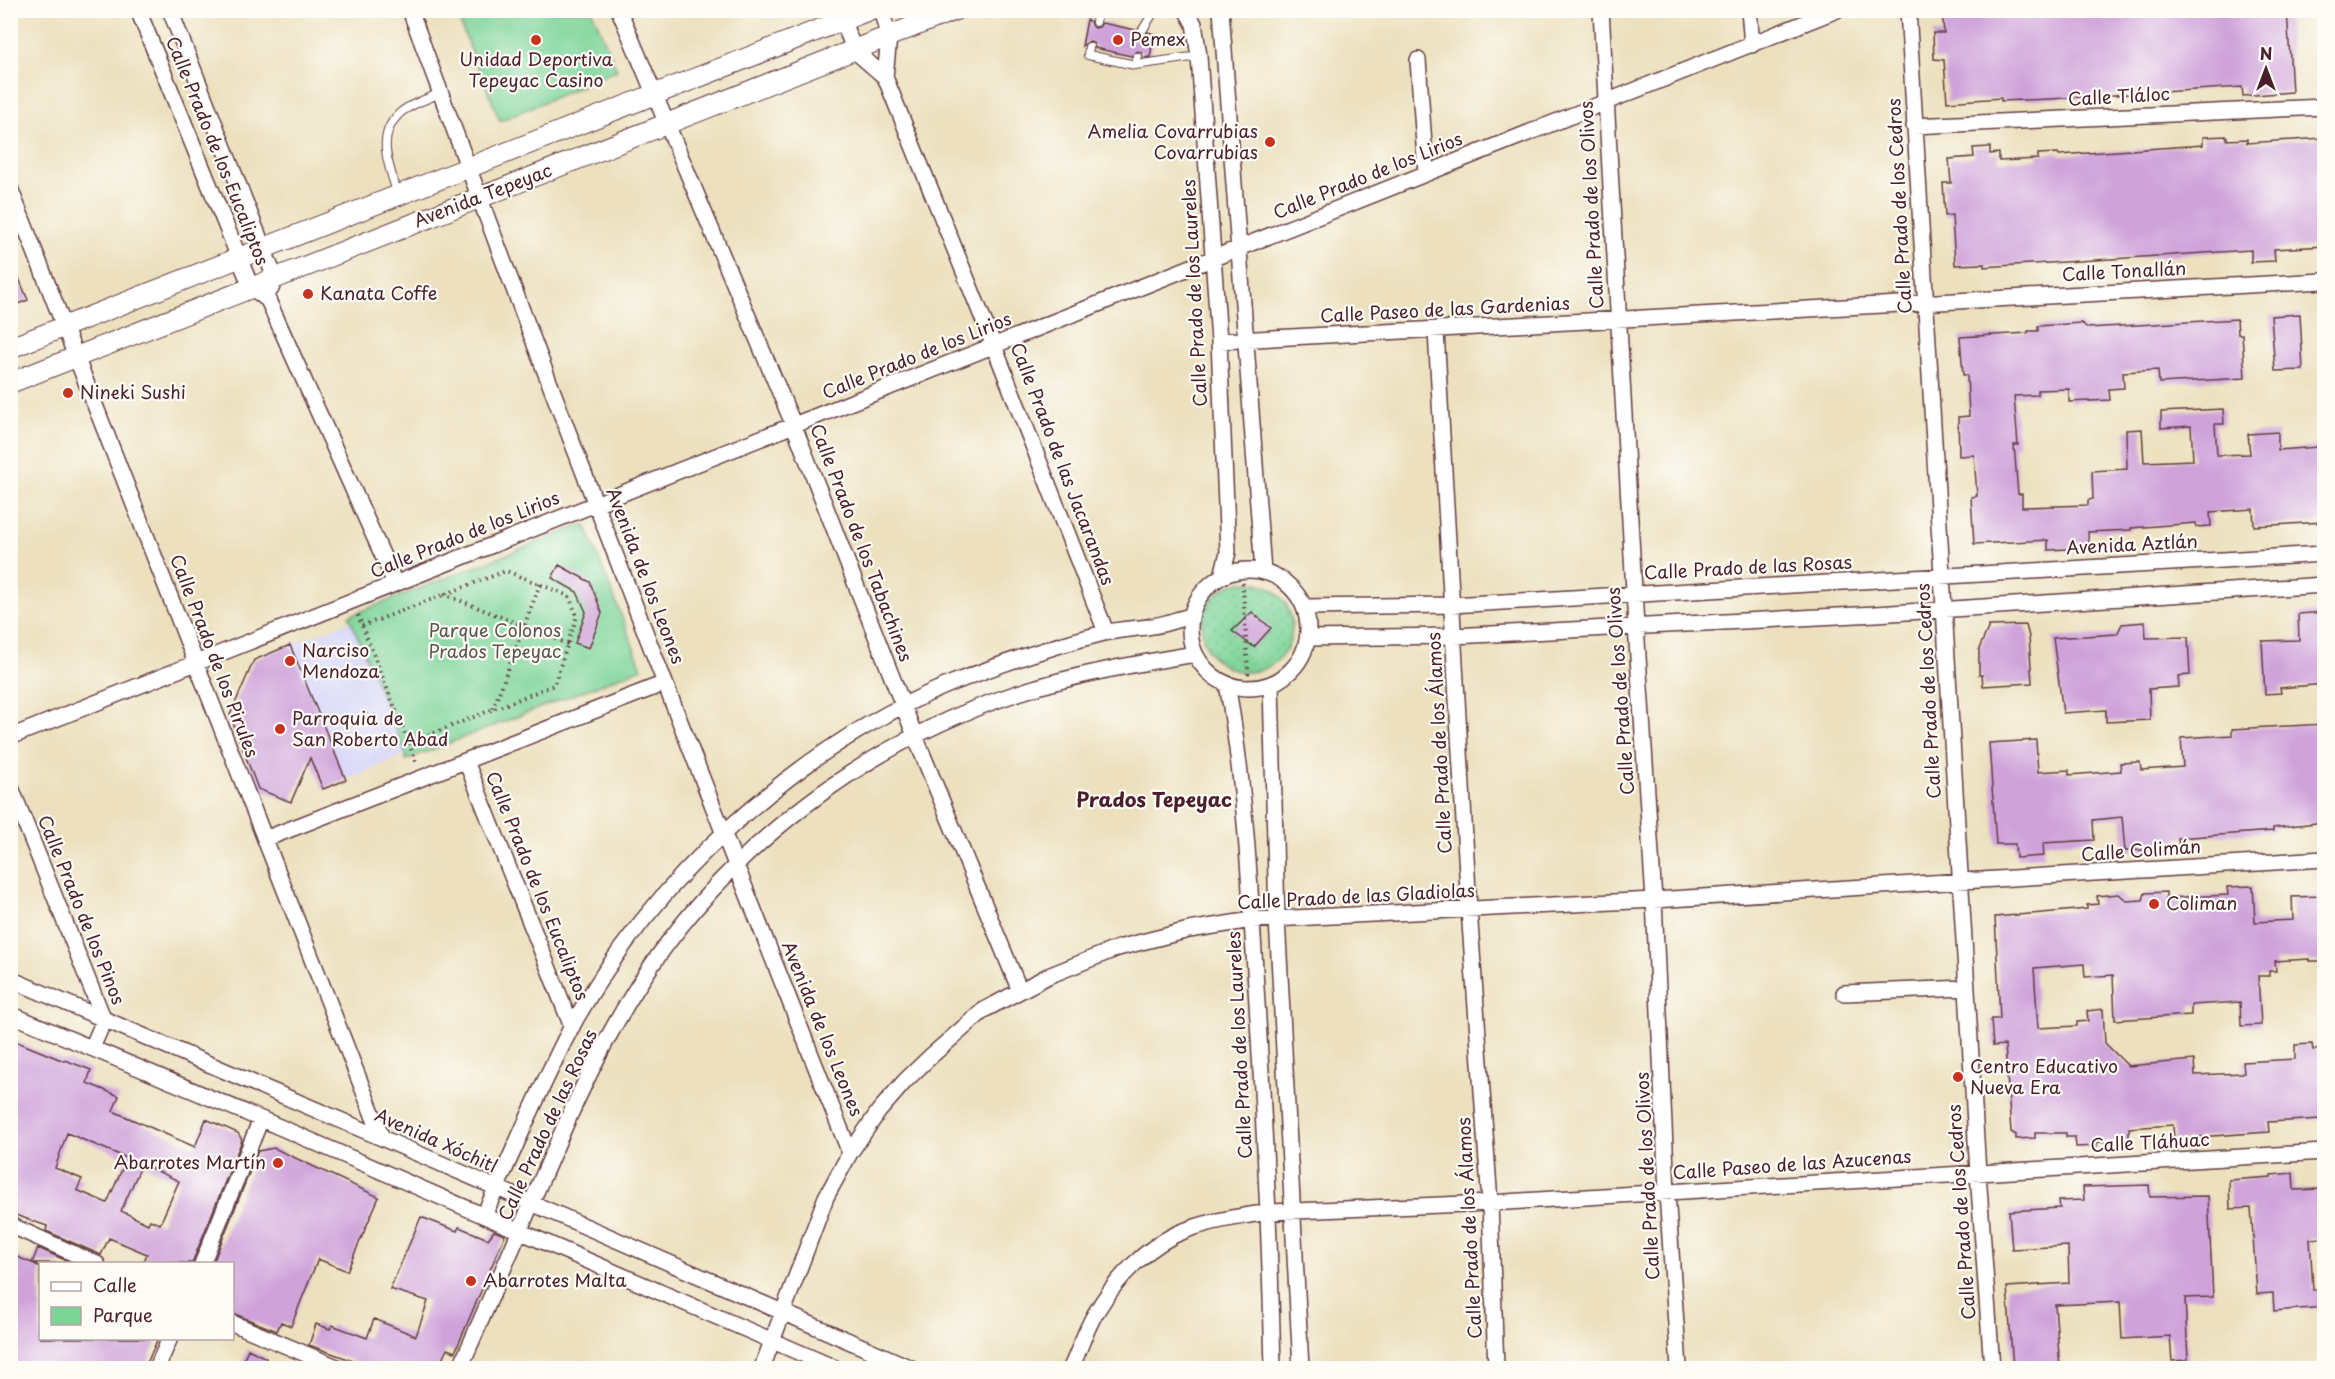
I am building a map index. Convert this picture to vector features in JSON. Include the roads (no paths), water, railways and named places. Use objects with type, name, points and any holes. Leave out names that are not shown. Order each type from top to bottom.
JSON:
[{"type":"street","name":"Calle Prado de los Eucaliptos","points":[[138,10],[251,287],[268,300],[395,583]]},
{"type":"street","name":"Calle Prado de los Eucaliptos","points":[[170,10],[274,278],[268,300]]},
{"type":"street","name":"Avenida de los Leones","points":[[410,10],[478,197],[596,504],[735,865],[850,1154]]},
{"type":"street","name":"Calle Prado de los Tabachines","points":[[619,10],[794,426],[903,706],[1020,991]]},
{"type":"street","name":"Avenida Tepeyac","points":[[10,348],[656,95],[839,16],[868,10]]},
{"type":"street","name":"Calle Prado de las Jacarandas","points":[[880,10],[890,38],[885,77]]},
{"type":"street","name":"Avenida Tepeyac","points":[[10,383],[478,197],[890,38],[955,10]]},
{"type":"street","name":"Calle Prado de los Laureles","points":[[1186,10],[1194,24],[1199,56],[1214,258],[1228,552],[1222,576]]},
{"type":"street","points":[[1221,10],[1263,571]]},
{"type":"street","name":"Calle Prado de los Olivos","points":[[1601,10],[1654,900],[1667,1193],[1679,1368]]},
{"type":"street","points":[[1749,10],[1752,45]]},
{"type":"street","name":"Calle Prado de los Cedros","points":[[1908,10],[1966,987],[1992,1368]]},
{"type":"street","name":"Calle Prado de los Lirios","points":[[10,737],[1831,12]]},
{"type":"street","name":"Calle Prado de las Jacarandas","points":[[839,16],[855,51],[885,77],[1106,632]]},
{"type":"street","points":[[1418,60],[1426,173]]},
{"type":"street","name":"Calle Tláloc","points":[[1914,126],[2325,107]]},
{"type":"street","name":"Calle Prado de los Pirules","points":[[10,188],[382,1138]]},
{"type":"street","name":"Calle Tonallán","points":[[1925,302],[2325,281]]},
{"type":"street","name":"Calle Paseo de las Gardenias","points":[[1219,341],[1618,321],[1925,302]]},
{"type":"street","name":"Calle Prado de los Álamos","points":[[1436,331],[1469,909],[1490,1203],[1496,1368]]},
{"type":"street","name":"Avenida Aztlán","points":[[1942,576],[2325,554]]},
{"type":"street","points":[[1242,570],[1263,571],[1274,575],[1293,588],[1305,608],[1308,623],[1306,648],[1296,666],[1271,684],[1249,688],[1227,684],[1208,672],[1195,654],[1189,629],[1191,616],[1202,592],[1222,576],[1242,570]]},
{"type":"street","name":"Calle Prado de las Rosas","points":[[1305,608],[1451,605],[1942,576]]},
{"type":"street","points":[[1308,638],[1454,636],[1944,610],[2325,585]]},
{"type":"street","name":"Calle Prado de las Rosas","points":[[484,1215],[572,1027],[603,977],[650,911],[723,834],[794,774],[853,734],[903,706],[951,684],[1019,659],[1106,632],[1155,626],[1191,616]]},
{"type":"street","name":"Calle Prado de las Rosas","points":[[460,1368],[591,1070],[638,986],[678,930],[735,865],[811,802],[862,767],[915,736],[965,713],[1068,678],[1111,668],[1195,654]]},
{"type":"street","points":[[265,839],[665,683]]},
{"type":"street","name":"Calle Prado de los Laureles","points":[[1227,684],[1237,737],[1252,920],[1269,1212],[1273,1368]]},
{"type":"street","points":[[1271,684],[1277,919],[1301,1368]]},
{"type":"street","name":"Calle Prado de los Eucaliptos","points":[[466,760],[572,1027]]},
{"type":"street","name":"Calle Prado de los Pinos","points":[[10,785],[104,1020],[92,1048]]},
{"type":"street","name":"Calle Colimán","points":[[1960,882],[2325,859]]},
{"type":"street","name":"Calle Prado de las Gladiolas","points":[[762,1368],[826,1197],[850,1154],[879,1111],[905,1081],[984,1010],[1048,976],[1118,948],[1189,930],[1252,920],[1960,882]]},
{"type":"street","name":"Avenida Xóchitl","points":[[10,979],[911,1368]]},
{"type":"street","points":[[1844,993],[1966,987]]},
{"type":"street","points":[[10,1014],[261,1119],[835,1368]]},
{"type":"street","points":[[202,1262],[261,1119]]},
{"type":"street","name":"Calle Tláhuac","points":[[1978,1173],[2325,1152]]},
{"type":"street","name":"Calle Paseo de las Azucenas","points":[[1071,1368],[1095,1314],[1120,1278],[1151,1248],[1188,1229],[1234,1218],[1269,1212],[1490,1203],[1978,1173]]},
{"type":"street","points":[[10,1225],[95,1262]]},
{"type":"street","points":[[234,1324],[339,1368]]},
{"type":"street","points":[[157,1368],[169,1340]]},
{"type":"lane","points":[[1095,10],[1096,22]]},
{"type":"lane","points":[[1142,31],[1155,10]]},
{"type":"lane","points":[[1089,47],[1088,55],[1136,61],[1199,56]]},
{"type":"lane","points":[[399,197],[386,158],[385,133],[399,113],[440,93]]},
{"type":"place","name":"Unidad Deportiva Tepeyac Casino","points":[[536,40]]},
{"type":"place","name":"Pemex","points":[[1118,40]]},
{"type":"place","name":"Amelia Covarrubias Covarrubias","points":[[1270,142]]},
{"type":"place","name":"Kanata Coffe","points":[[308,294]]},
{"type":"place","name":"Nineki Sushi","points":[[68,393]]},
{"type":"place","name":"Narciso Mendoza","points":[[290,661]]},
{"type":"place","name":"Parroquia de San Roberto Abad","points":[[280,729]]},
{"type":"place","name":"Coliman","points":[[2154,904]]},
{"type":"place","name":"Centro Educativo Nueva Era","points":[[1958,1077]]},
{"type":"place","name":"Abarrotes Martín","points":[[278,1163]]},
{"type":"place","name":"Abarrotes Malta","points":[[471,1281]]},
{"type":"district","name":"Prados Tepeyac","points":[[1154,800]]},
{"type":"park label","name":"Parque Colonos Prados Tepeyac","points":[[495,641]]}]
